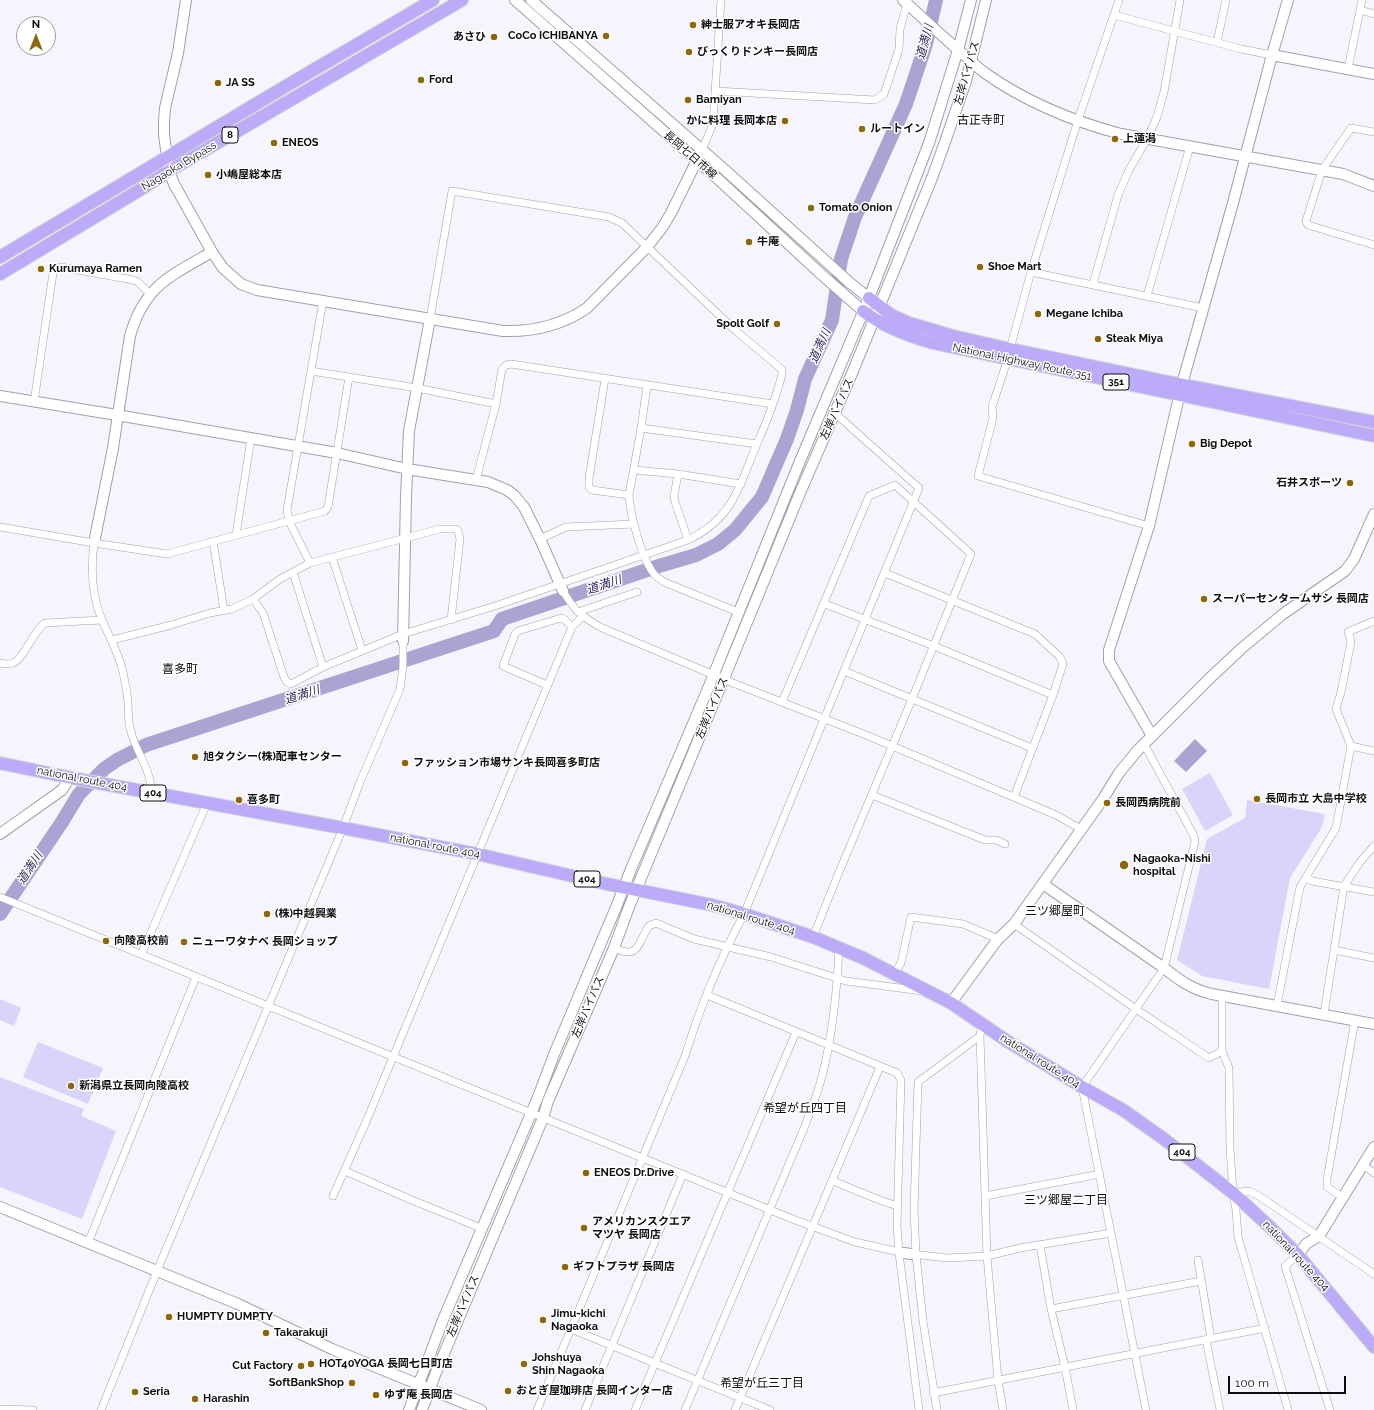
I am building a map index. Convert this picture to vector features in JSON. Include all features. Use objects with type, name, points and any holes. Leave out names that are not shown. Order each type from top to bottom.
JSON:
[{"type":"highway","name":"Nagaoka Bypass","points":[[0,257],[433,0]]},
{"type":"highway","name":"Nagaoka Bypass","points":[[0,274],[169,171],[462,0]]},
{"type":"highway","name":"National Highway Route 351","points":[[869,298],[891,315],[908,323],[1009,354]]},
{"type":"highway","name":"National Highway Route 351","points":[[863,311],[874,319],[918,339],[1009,354],[1180,390],[1374,436]]},
{"type":"highway","name":"National Highway Route 351","points":[[1180,390],[1374,422]]},
{"type":"highway","name":"national route 404","points":[[0,763],[72,778],[477,854],[637,890],[712,905],[813,937],[863,958],[951,1003],[981,1030],[1124,1110],[1164,1139],[1233,1193],[1298,1255],[1374,1347]]},
{"type":"street","points":[[186,0],[178,53],[165,108],[164,121],[167,158],[169,171],[174,184],[212,252],[223,268],[241,284],[257,290],[503,331],[517,332],[533,330],[555,324],[587,308],[647,247],[671,213],[713,124],[721,0]]},
{"type":"street","name":"長岡七日市線","points":[[515,0],[719,180],[863,311]]},
{"type":"street","name":"長岡七日市線","points":[[531,0],[702,150],[850,284],[869,298]]},
{"type":"street","name":"左岸バイパス","points":[[409,1410],[443,1320],[481,1228],[531,1112],[869,298],[929,143],[958,50],[971,0]]},
{"type":"street","name":"左岸バイパス","points":[[422,1410],[438,1367],[543,1118],[548,1101],[614,948],[800,493],[918,214],[940,157],[971,61],[986,0]]},
{"type":"street","points":[[1119,0],[1078,120],[1031,272],[1014,330],[1009,354],[992,408],[993,418],[978,476],[1149,526]]},
{"type":"street","points":[[1093,284],[1118,195],[1129,170],[1157,118],[1164,92],[1173,32],[1180,0]]},
{"type":"street","points":[[1217,42],[1226,0]]},
{"type":"street","points":[[1152,736],[1109,661],[1109,650],[1149,526],[1180,390],[1288,0]]},
{"type":"street","points":[[1348,69],[1362,0]]},
{"type":"street","points":[[716,91],[875,100],[884,94],[897,56],[901,39],[900,29],[906,1]]},
{"type":"street","points":[[906,1],[919,15],[984,73],[1017,94],[1037,104],[1104,129],[1147,139],[1343,174],[1374,186]]},
{"type":"street","points":[[1360,10],[1374,14]]},
{"type":"street","points":[[1114,15],[1173,32],[1272,55],[1374,74]]},
{"type":"street","points":[[1374,132],[1351,128],[1322,170],[1306,221],[1308,225],[1374,245]]},
{"type":"street","points":[[1147,296],[1190,146]]},
{"type":"street","points":[[101,1410],[157,1271],[400,689],[403,666],[403,637],[405,538],[409,431],[452,191],[610,217],[622,223],[736,331],[782,370],[774,404],[732,502],[716,521],[698,535],[688,540],[645,556],[606,568],[561,587],[451,620],[403,637],[362,650],[323,667],[291,684],[287,682],[284,677],[263,613],[253,599]]},
{"type":"street","points":[[151,792],[151,782],[137,749],[129,724],[123,671],[112,640],[102,620],[96,601],[91,575],[94,543],[113,448],[130,336],[134,321],[150,294],[160,284],[172,275],[212,252]]},
{"type":"street","points":[[34,402],[53,273],[55,268],[61,267],[133,280],[138,282],[150,294]]},
{"type":"street","points":[[1031,272],[1203,308]]},
{"type":"street","points":[[310,563],[289,521],[287,510],[323,301]]},
{"type":"street","points":[[476,480],[496,404],[502,369],[506,364],[774,404]]},
{"type":"street","points":[[311,371],[417,388],[496,404]]},
{"type":"street","points":[[0,527],[167,554],[325,511],[328,507],[349,377]]},
{"type":"street","points":[[605,379],[588,484],[592,490],[629,495]]},
{"type":"street","points":[[647,386],[629,495],[629,507],[645,556],[655,576],[664,582],[738,612]]},
{"type":"street","points":[[0,396],[337,453],[407,469],[488,482],[499,486],[514,495],[524,507],[561,587],[579,613],[600,627],[1056,814],[1081,829]]},
{"type":"street","points":[[537,1410],[685,1056],[707,995],[727,947],[744,914],[885,573],[918,488],[838,416]]},
{"type":"street","points":[[641,428],[757,444]]},
{"type":"street","points":[[236,535],[251,438]]},
{"type":"street","points":[[634,470],[678,474],[741,484]]},
{"type":"street","points":[[678,474],[674,496],[688,540]]},
{"type":"street","points":[[782,702],[825,604],[869,496],[895,485],[913,503],[971,554],[813,937]]},
{"type":"street","points":[[951,1003],[998,939],[1014,924],[1119,773],[1144,744],[1242,648],[1284,614],[1345,571],[1354,559],[1374,514]]},
{"type":"street","points":[[540,539],[566,527],[634,524]]},
{"type":"street","points":[[112,640],[232,609],[253,599],[280,579],[310,563],[440,529],[452,528],[456,529],[460,539],[451,620]]},
{"type":"street","points":[[213,541],[224,610]]},
{"type":"street","points":[[332,557],[362,650]]},
{"type":"street","points":[[293,572],[323,667]]},
{"type":"street","points":[[885,573],[1035,634],[1060,657],[1063,664],[1014,797]]},
{"type":"street","points":[[333,1196],[393,1057],[547,685],[579,613],[637,592]]},
{"type":"street","points":[[825,604],[934,646],[1052,695]]},
{"type":"street","points":[[547,685],[503,666],[515,634],[518,631],[561,618],[566,620],[572,627]]},
{"type":"street","points":[[0,663],[14,663],[19,659],[40,627],[46,623],[102,620]]},
{"type":"street","points":[[1277,1005],[1300,887],[1336,828],[1351,746],[1336,709],[1351,642],[1348,632],[1374,621]]},
{"type":"street","points":[[844,672],[1032,748]]},
{"type":"street","points":[[1144,744],[1194,836],[1195,842],[1164,968],[1082,1087],[1146,1410]]},
{"type":"street","points":[[1351,746],[1374,751]]},
{"type":"street","points":[[0,834],[62,790],[72,778]]},
{"type":"street","points":[[872,795],[985,840],[996,840],[1006,844]]},
{"type":"street","points":[[142,953],[207,803]]},
{"type":"street","points":[[1324,1014],[1344,886],[1360,862],[1374,846]]},
{"type":"street","points":[[1306,877],[1312,881],[1374,892]]},
{"type":"street","points":[[1043,884],[1179,980],[1203,992],[1374,1024]]},
{"type":"street","points":[[0,897],[142,953],[196,977],[269,1005],[543,1118],[855,1242],[907,1254],[947,1258],[987,1256],[1111,1232]]},
{"type":"street","points":[[894,974],[901,963],[911,917],[962,924],[998,939]]},
{"type":"street","points":[[614,948],[626,953],[632,952],[638,947],[649,926],[656,923],[694,939],[771,956],[838,979],[864,984],[928,992]]},
{"type":"street","points":[[1014,924],[1209,1058],[1222,1051]]},
{"type":"street","points":[[685,1410],[770,1209],[822,1078],[829,1045],[838,979],[839,948]]},
{"type":"street","points":[[1334,950],[1374,958]]},
{"type":"street","points":[[88,1243],[196,977]]},
{"type":"street","points":[[707,995],[897,1073],[901,1080],[897,1226],[907,1254],[937,1410]]},
{"type":"street","points":[[1222,995],[1222,1051],[1228,1068],[1230,1148],[1238,1237],[1288,1410]]},
{"type":"street","points":[[1344,1198],[1327,1187],[1327,1179],[1355,1020]]},
{"type":"street","points":[[981,1030],[987,1256],[998,1380],[1004,1410]]},
{"type":"street","points":[[919,1410],[907,1254],[914,1210],[918,1082],[981,1030]]},
{"type":"street","points":[[635,1410],[796,1032]]},
{"type":"street","points":[[736,1410],[880,1067]]},
{"type":"street","points":[[1330,1410],[1285,1266],[1298,1255],[1306,1244],[1319,1236],[1344,1198],[1374,1147]]},
{"type":"street","points":[[1363,1165],[1374,1173]]},
{"type":"street","points":[[345,1171],[414,1202],[481,1228]]},
{"type":"street","points":[[586,1410],[683,1174]]},
{"type":"street","points":[[985,1196],[1100,1174]]},
{"type":"street","points":[[833,1181],[897,1206]]},
{"type":"street","points":[[1233,1193],[1249,1191],[1259,1196],[1374,1274]]},
{"type":"street","points":[[0,1207],[238,1304],[332,1349],[481,1410]]},
{"type":"street","points":[[1040,1245],[1051,1309],[1065,1367],[1073,1410]]},
{"type":"street","points":[[1198,1260],[1208,1339],[1220,1410]]},
{"type":"street","points":[[1051,1309],[1201,1281]]},
{"type":"street","points":[[933,1393],[1264,1328]]},
{"type":"street","points":[[571,1330],[770,1410]]},
{"type":"street","points":[[0,1409],[33,1410]]},
{"type":"shaded area","points":[[1195,739],[1207,751],[1186,772],[1174,761]]},
{"type":"shaded area","points":[[1210,773],[1233,815],[1205,831],[1182,789]]},
{"type":"shaded area","points":[[1247,800],[1325,814],[1322,827],[1290,878],[1269,989],[1202,976],[1177,960],[1207,839],[1245,818]]},
{"type":"shaded area","points":[[0,999],[21,1008],[14,1026],[0,1020]]},
{"type":"shaded area","points":[[38,1042],[103,1068],[88,1104],[23,1077]]},
{"type":"shaded area","points":[[0,1077],[84,1109],[81,1116],[116,1131],[82,1219],[0,1187]]},
{"type":"waterway","name":"道満川","points":[[0,914],[79,794],[104,769],[117,760],[146,745],[494,631],[502,619],[696,555],[718,544],[735,530],[762,497],[787,439],[797,410],[805,379],[832,320],[841,259],[855,217],[906,104],[926,44],[936,0]]},
{"type":"place","name":"紳士服アオキ長岡店","points":[[693,25]]},
{"type":"place","name":"CoCo ICHIBANYA","points":[[606,36]]},
{"type":"place","name":"あさひ","points":[[494,37]]},
{"type":"place","name":"びっくりドンキー長岡店","points":[[689,52]]},
{"type":"place","name":"Ford","points":[[421,80]]},
{"type":"place","name":"JA SS","points":[[218,83]]},
{"type":"place","name":"Bamiyan","points":[[688,100]]},
{"type":"place","name":"かに料理 長岡本店","points":[[785,121]]},
{"type":"place","name":"ルートイン","points":[[862,129]]},
{"type":"place","name":"上蓮潟","points":[[1115,139]]},
{"type":"place","name":"ENEOS","points":[[274,143]]},
{"type":"place","name":"小嶋屋総本店","points":[[208,175]]},
{"type":"place","name":"Tomato Onion","points":[[811,208]]},
{"type":"place","name":"牛庵","points":[[749,242]]},
{"type":"place","name":"Shoe Mart","points":[[980,267]]},
{"type":"place","name":"Kurumaya Ramen","points":[[41,269]]},
{"type":"place","name":"Megane Ichiba","points":[[1038,314]]},
{"type":"place","name":"Spolt Golf","points":[[777,324]]},
{"type":"place","name":"Steak Miya","points":[[1098,339]]},
{"type":"place","name":"Big Depot","points":[[1192,444]]},
{"type":"place","name":"石井スポーツ","points":[[1350,483]]},
{"type":"place","name":"スーパーセンタームサシ 長岡店","points":[[1204,599]]},
{"type":"place","name":"旭タクシー(株)配車センター","points":[[195,757]]},
{"type":"place","name":"ファッション市場サンキ長岡喜多町店","points":[[405,763]]},
{"type":"place","name":"長岡市立 大島中学校","points":[[1257,799]]},
{"type":"place","name":"喜多町","points":[[239,800]]},
{"type":"place","name":"長岡西病院前","points":[[1107,803]]},
{"type":"place","name":"Nagaoka-Nishi hospital","points":[[1124,865]]},
{"type":"place","name":"(株)中越興業","points":[[267,914]]},
{"type":"place","name":"向陵高校前","points":[[106,941]]},
{"type":"place","name":"ニューワタナベ 長岡ショップ","points":[[184,942]]},
{"type":"place","name":"新潟県立長岡向陵高校","points":[[71,1086]]},
{"type":"place","name":"ENEOS Dr.Drive","points":[[586,1173]]},
{"type":"place","name":"アメリカンスクエア マツヤ 長岡店","points":[[584,1228]]},
{"type":"place","name":"ギフトプラザ 長岡店","points":[[565,1267]]},
{"type":"place","name":"HUMPTY DUMPTY","points":[[169,1317]]},
{"type":"place","name":"Jimu-kichi Nagaoka","points":[[543,1320]]},
{"type":"place","name":"Takarakuji","points":[[266,1333]]},
{"type":"place","name":"HOT40YOGA 長岡七日町店","points":[[311,1364]]},
{"type":"place","name":"Johshuya Shin Nagaoka","points":[[524,1364]]},
{"type":"place","name":"Cut Factory","points":[[301,1366]]},
{"type":"place","name":"SoftBankShop","points":[[352,1383]]},
{"type":"place","name":"おとぎ屋珈琲店 長岡インター店","points":[[508,1391]]},
{"type":"place","name":"Seria","points":[[135,1392]]},
{"type":"place","name":"ゆず庵 長岡店","points":[[376,1395]]},
{"type":"place","name":"Harashin","points":[[195,1399]]},
{"type":"district","name":"古正寺町","points":[[981,120]]},
{"type":"district","name":"喜多町","points":[[180,669]]},
{"type":"district","name":"三ツ郷屋町","points":[[1055,911]]},
{"type":"district","name":"希望が丘四丁目","points":[[805,1108]]},
{"type":"district","name":"三ツ郷屋二丁目","points":[[1066,1200]]},
{"type":"district","name":"希望が丘三丁目","points":[[762,1383]]}]
